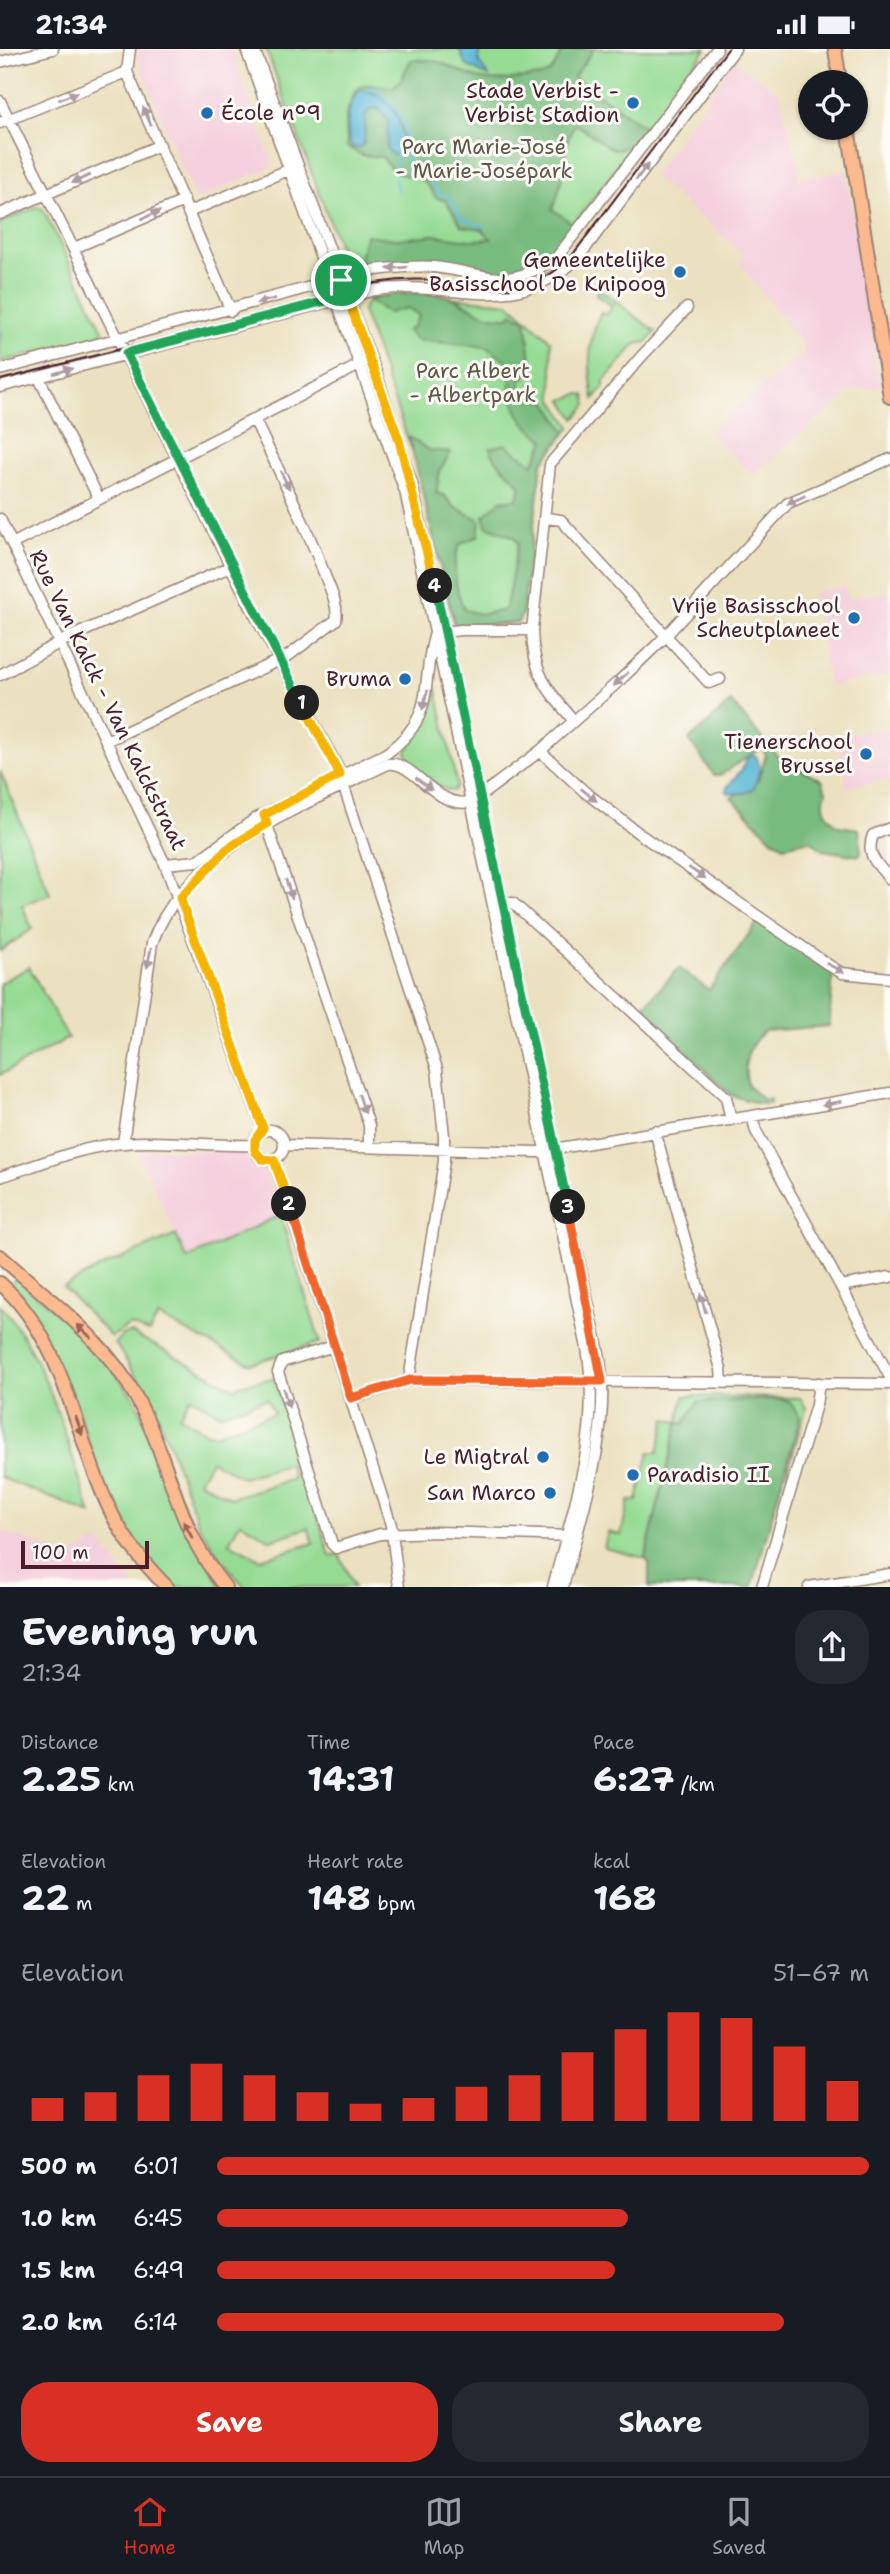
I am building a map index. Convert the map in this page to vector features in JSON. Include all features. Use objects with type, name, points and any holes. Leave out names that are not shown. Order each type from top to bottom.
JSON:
[{"type":"main road","points":[[835,49],[839,70]]},
{"type":"main road","points":[[850,140],[888,360],[890,397]]},
{"type":"main road","points":[[0,1256],[95,1341],[122,1374],[148,1420],[181,1518],[198,1549],[225,1587]]},
{"type":"main road","points":[[0,1283],[26,1310],[51,1349],[111,1511],[129,1543],[167,1587]]},
{"type":"street","points":[[0,62],[53,49]]},
{"type":"street","points":[[130,49],[127,72],[231,311]]},
{"type":"street","points":[[246,49],[294,167]]},
{"type":"street","points":[[254,49],[294,167],[402,451],[551,1150],[600,1358],[596,1453],[553,1587]]},
{"type":"street","points":[[0,370],[231,311],[374,270],[416,267],[506,279],[536,271],[557,257],[717,49]]},
{"type":"street","points":[[0,387],[342,297],[409,287],[500,295],[530,289],[551,279],[578,258],[735,49]]},
{"type":"street","points":[[5,121],[127,72]]},
{"type":"street","points":[[0,100],[5,121],[47,194],[178,459],[340,775],[437,1069],[444,1149],[410,1380]]},
{"type":"street","points":[[0,214],[160,145]]},
{"type":"street","points":[[189,212],[294,167]]},
{"type":"street","points":[[74,249],[184,201]]},
{"type":"street","points":[[574,721],[551,696],[540,677],[533,655],[532,630],[550,464],[556,453],[687,309]]},
{"type":"street","points":[[12,544],[366,361]]},
{"type":"street","points":[[39,377],[99,499]]},
{"type":"street","points":[[106,741],[280,660],[332,626],[337,613],[293,496],[254,419]]},
{"type":"street","points":[[399,744],[398,753],[402,765],[437,794],[462,804],[476,799],[540,751],[666,635],[788,503],[890,460]]},
{"type":"street","points":[[546,518],[561,520],[709,683],[720,679]]},
{"type":"street","name":"Rue Van Kalck - Van Kalckstraat","points":[[0,519],[180,898],[264,1131]]},
{"type":"street","points":[[0,675],[59,643],[232,566]]},
{"type":"street","points":[[440,633],[532,630]]},
{"type":"street","points":[[123,1143],[150,954],[159,925],[180,898],[227,849],[265,820],[340,775],[399,744],[422,711],[440,633]]},
{"type":"street","points":[[540,751],[585,792],[641,835],[830,966],[842,973],[890,978]]},
{"type":"street","points":[[165,864],[197,861],[235,832],[344,786],[388,764],[402,765]]},
{"type":"street","points":[[265,820],[369,1125],[369,1147]]},
{"type":"street","points":[[890,828],[873,835],[871,857],[890,879]]},
{"type":"street","points":[[498,903],[513,903],[726,1097],[731,1120]]},
{"type":"street","points":[[284,1145],[551,1150],[890,1093]]},
{"type":"street","points":[[752,1116],[756,1131],[890,1377]]},
{"type":"street","points":[[264,1131],[280,1135],[284,1145],[282,1154],[274,1160],[258,1156],[254,1145],[257,1136],[264,1131]]},
{"type":"street","points":[[655,1131],[721,1369],[722,1382]]},
{"type":"street","points":[[0,1177],[86,1149],[123,1143],[186,1141],[254,1145]]},
{"type":"street","points":[[274,1160],[393,1534],[399,1587]]},
{"type":"street","points":[[841,1286],[890,1277]]},
{"type":"street","points":[[334,1346],[278,1366],[332,1544],[336,1548],[380,1534],[438,1532],[571,1536]]},
{"type":"street","points":[[351,1398],[410,1380],[890,1384]]},
{"type":"street","points":[[762,1587],[816,1405],[819,1383]]},
{"type":"street","points":[[563,1587],[571,1536]]},
{"type":"street","points":[[809,1587],[890,1574]]},
{"type":"shaded area","name":"École n°9","points":[[137,49],[231,49],[273,166],[195,200],[138,61]]},
{"type":"shaded area","points":[[734,61],[779,92],[801,178],[846,171],[881,387],[852,390],[752,475],[708,432],[806,350],[739,262],[742,254],[653,176]]},
{"type":"shaded area","name":"Vrije Basisschool Scheutplaneet","points":[[845,586],[847,599],[890,592],[890,675],[829,686],[813,592]]},
{"type":"shaded area","name":"Tienerschool Brussel","points":[[890,727],[890,780],[847,787],[838,736]]},
{"type":"shaded area","points":[[136,1149],[244,1152],[263,1164],[280,1215],[187,1259]]},
{"type":"shaded area","points":[[0,1530],[70,1557],[98,1540],[135,1587],[0,1587]]},
{"type":"green space","name":"Parc Marie-José - Marie-Josépark","points":[[266,49],[706,49],[557,246],[523,268],[500,273],[413,263],[357,269],[345,263]]},
{"type":"green space","points":[[563,49],[594,49],[574,77],[646,128],[626,147],[619,149],[604,144],[575,124],[567,143],[560,187],[552,209],[573,224],[557,246],[523,268],[500,273],[411,262],[357,269],[366,235],[397,239],[434,235],[470,240],[491,239],[482,229],[462,226],[446,201],[436,198],[426,183],[400,174],[382,157],[362,155],[347,147],[346,114],[356,89],[374,85],[392,88],[401,80],[411,60],[438,62],[487,80],[540,76],[552,69]]},
{"type":"green space","points":[[36,207],[43,209],[103,330],[100,336],[0,362],[0,223]]},
{"type":"green space","points":[[598,288],[656,332],[647,342],[636,344],[604,381],[604,387],[594,399],[590,365],[593,333],[601,312],[607,315],[612,306],[596,295]]},
{"type":"green space","name":"Parc Albert - Albertpark","points":[[406,293],[509,303],[551,341],[553,400],[571,427],[542,463],[522,615],[518,622],[501,625],[453,621],[418,468],[362,310],[370,298]]},
{"type":"green space","points":[[396,294],[443,295],[486,315],[509,317],[512,313],[526,320],[532,369],[521,381],[520,393],[547,402],[566,432],[542,463],[522,615],[518,622],[459,626],[454,623],[409,437],[429,450],[451,452],[440,470],[436,493],[444,495],[454,507],[480,520],[478,536],[460,544],[455,568],[457,586],[465,610],[479,614],[502,611],[506,607],[518,543],[514,537],[486,526],[484,516],[500,501],[517,499],[521,487],[496,459],[490,448],[505,444],[533,464],[545,440],[520,416],[511,387],[510,363],[486,347],[416,340],[407,330],[413,327],[419,315],[407,308],[388,313],[368,300]]},
{"type":"green space","points":[[579,394],[585,395],[587,405],[575,419],[563,400]]},
{"type":"green space","points":[[437,690],[457,785],[453,791],[425,777],[413,765],[406,752],[427,721]]},
{"type":"green space","points":[[731,702],[779,758],[822,780],[826,792],[824,807],[828,815],[838,826],[859,829],[861,853],[858,856],[823,850],[810,840],[784,846],[773,840],[731,797],[758,781],[766,755],[762,747],[721,775],[714,775],[689,740]]},
{"type":"green space","points":[[0,771],[50,894],[22,905],[32,929],[0,951]]},
{"type":"green space","points":[[759,920],[833,973],[829,1026],[764,1031],[750,1049],[746,1063],[748,1086],[762,1099],[770,1099],[770,1104],[759,1104],[731,1095],[641,1009],[679,968],[709,990]]},
{"type":"green space","points":[[29,967],[68,1038],[0,1075],[0,983]]},
{"type":"green space","points":[[280,1215],[320,1342],[250,1364],[158,1316],[149,1332],[130,1325],[111,1337],[63,1287],[99,1268],[176,1235],[187,1259]]},
{"type":"green space","points":[[16,1277],[96,1348],[134,1398],[221,1587],[172,1587],[133,1543],[107,1495],[73,1396],[10,1286]]},
{"type":"green space","points":[[0,1305],[17,1327],[44,1378],[65,1432],[91,1514],[0,1477]]},
{"type":"green space","points":[[132,1333],[235,1389],[239,1385],[274,1378],[330,1556],[339,1554],[354,1587],[245,1587],[221,1559],[200,1527],[153,1403],[115,1343],[122,1335]],"holes":[[[191,1397],[220,1414],[267,1399],[274,1413],[215,1434],[207,1433],[179,1416]],[[211,1460],[243,1478],[289,1464],[293,1479],[231,1498],[199,1481]],[[240,1522],[271,1540],[308,1528],[314,1543],[260,1559],[229,1543]]]},
{"type":"green space","points":[[684,1396],[800,1398],[806,1408],[787,1474],[800,1418],[780,1399],[698,1402],[683,1424],[678,1423],[645,1558],[604,1548],[608,1532],[621,1535],[629,1501],[637,1501],[649,1452],[658,1452],[666,1419],[678,1422]]},
{"type":"green space","points":[[789,1401],[800,1417],[752,1587],[649,1587],[649,1563],[645,1558],[678,1423],[684,1424],[698,1402]]},
{"type":"water","points":[[459,49],[479,49],[479,63],[490,77],[466,65]]},
{"type":"water","points":[[361,90],[381,97],[395,112],[402,131],[401,153],[393,155],[387,149],[388,120],[378,108],[370,109],[365,116],[364,143],[359,148],[352,147],[348,133],[348,117],[352,101]]},
{"type":"water","points":[[749,755],[756,756],[760,768],[754,788],[745,793],[728,793],[726,789],[743,768]]},
{"type":"waterway","points":[[368,91],[369,87],[377,90],[393,104],[405,123],[406,157],[410,164],[430,179],[436,192],[450,198],[461,218],[484,227]]},
{"type":"waterway","points":[[395,173],[397,154]]},
{"type":"waterway","points":[[395,180],[398,191]]},
{"type":"tram line","points":[[0,380],[375,283],[423,280],[508,288],[539,281],[570,258],[728,49]]},
{"type":"place","name":"Stade Verbist - Verbist Stadion","points":[[633,103]]},
{"type":"place","name":"École n°9","points":[[207,113]]},
{"type":"place","name":"Gemeentelijke Basisschool De Knipoog","points":[[680,272]]},
{"type":"place","name":"Vrije Basisschool Scheutplaneet","points":[[854,618]]},
{"type":"place","name":"Bruma","points":[[405,679]]},
{"type":"place","name":"Tienerschool Brussel","points":[[866,754]]},
{"type":"place","name":"Le Migtral","points":[[543,1457]]},
{"type":"place","name":"Paradisio II","points":[[633,1475]]},
{"type":"place","name":"San Marco","points":[[550,1493]]},
{"type":"route","points":[[341,280],[376,372],[412,484],[600,1358],[602,1381],[581,1383],[410,1380],[351,1398],[276,1164],[274,1160],[262,1159],[255,1151],[255,1140],[264,1131],[180,898],[227,849],[267,824],[264,815],[340,775],[256,617],[126,353],[337,298],[332,283],[341,280]]}]
